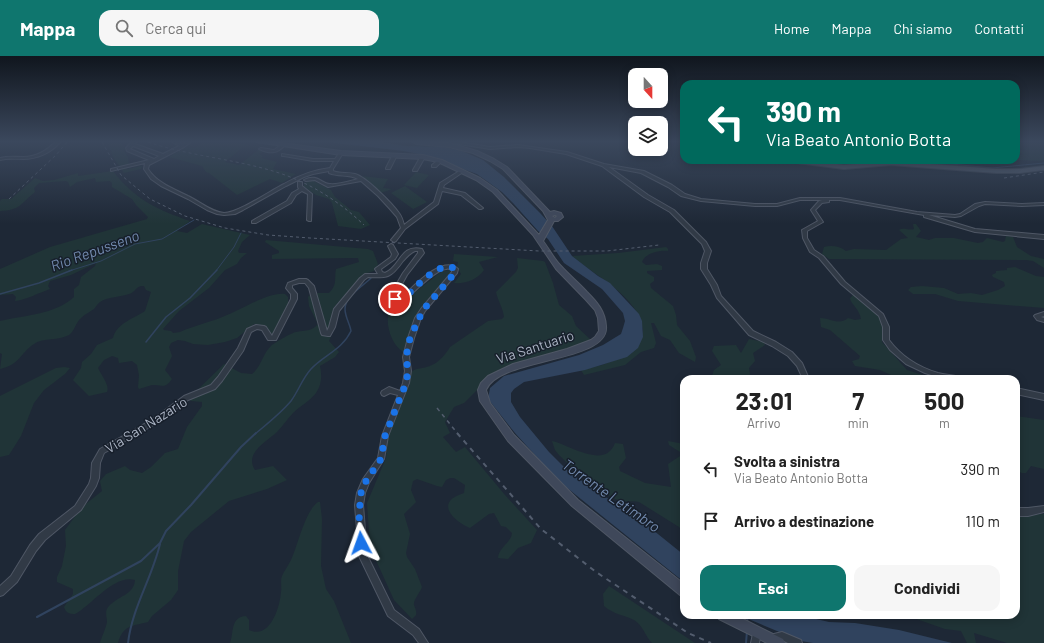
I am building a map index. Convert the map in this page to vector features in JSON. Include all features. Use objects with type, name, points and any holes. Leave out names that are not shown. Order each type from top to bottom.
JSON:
[{"type":"main road","name":"Via Santuario","points":[[457,169],[485,183],[495,191],[541,238],[558,267],[598,309],[602,318],[603,331],[598,339],[581,348],[541,361],[516,366],[500,373],[484,385],[482,390],[484,401],[512,438],[575,503],[680,588]]},
{"type":"main road","points":[[506,169],[551,216],[541,238]]},
{"type":"main road","points":[[975,169],[1020,171],[1033,169]]},
{"type":"main road","points":[[729,619],[756,638],[774,641]]},
{"type":"street","points":[[146,169],[148,174],[173,191],[198,202],[205,208],[224,214],[236,212],[287,184],[311,174],[329,169]]},
{"type":"street","points":[[331,169],[331,172],[335,174],[354,175],[375,190],[399,215],[400,223],[403,228]]},
{"type":"street","points":[[609,169],[646,196],[672,211],[704,243],[708,251],[704,263],[704,269],[714,285],[719,297],[751,333],[778,346],[790,354],[800,365],[804,375]]},
{"type":"street","points":[[627,169],[642,172],[670,186],[683,195],[701,200],[755,205],[777,205],[800,199],[840,199],[917,213],[955,216],[961,215],[977,205],[985,203],[1022,205],[1044,204]]},
{"type":"street","points":[[394,240],[403,228],[436,203],[442,184],[460,171]]},
{"type":"street","points":[[306,180],[316,179],[328,186],[361,180]]},
{"type":"street","points":[[300,183],[299,184],[302,189],[310,194],[309,220]]},
{"type":"street","points":[[254,222],[289,202],[294,194],[302,189]]},
{"type":"street","points":[[440,189],[463,194],[481,208]]},
{"type":"street","points":[[852,201],[821,202],[813,210],[813,213],[821,222],[804,230],[808,245],[821,257],[843,283],[881,315],[886,327],[886,340],[898,355],[908,363],[944,375]]},
{"type":"street","points":[[917,213],[970,229],[1044,237]]},
{"type":"street","points":[[391,246],[395,254],[393,258],[378,269],[380,273],[384,275],[391,273],[412,250],[417,249],[421,251],[393,295],[395,299],[399,300],[404,298],[441,268],[452,267],[456,271],[418,318],[410,338],[406,357],[408,371],[406,383],[385,436],[381,459],[366,481],[361,493],[359,515],[363,556],[391,613],[399,621],[416,632],[424,643]]},
{"type":"street","name":"Via San Nazario","points":[[0,592],[14,579],[33,548],[42,537],[78,508],[92,486],[95,478],[96,463],[102,452],[159,418],[186,398],[213,387],[220,380],[241,349],[249,331],[256,327],[260,327],[266,330],[270,338],[276,336],[294,299],[294,294],[289,288],[290,284],[299,281],[306,282],[312,287],[323,322],[323,329],[326,334],[332,330],[336,310],[358,283],[367,275],[380,277],[384,275]]},
{"type":"street","points":[[1044,314],[1037,316],[1039,319],[1044,320]]},
{"type":"street","points":[[384,393],[389,390],[402,394]]},
{"type":"street","points":[[1020,391],[1044,397]]},
{"type":"street","points":[[1020,512],[1044,509]]},
{"type":"street","points":[[774,641],[782,636],[798,643]]},
{"type":"green space","points":[[122,169],[139,169],[124,173]]},
{"type":"green space","points":[[204,169],[275,169],[296,174],[282,183],[270,179],[237,195]]},
{"type":"green space","points":[[113,171],[129,189],[147,202],[157,208],[190,221],[177,231],[187,233],[202,224],[250,235],[242,242],[238,251],[239,253],[247,253],[237,264],[225,270],[209,288],[179,311],[163,329],[173,333],[180,332],[221,317],[263,298],[278,294],[285,294],[288,297],[288,304],[273,336],[266,326],[254,324],[237,338],[225,342],[208,345],[193,344],[178,340],[171,343],[169,347],[172,356],[165,370],[172,379],[163,386],[152,385],[139,389],[137,365],[132,361],[119,363],[118,358],[112,356],[104,360],[98,368],[106,383],[108,389],[107,392],[89,396],[73,380],[81,368],[82,362],[91,354],[97,345],[113,338],[115,333],[122,325],[145,311],[151,292],[146,290],[144,286],[141,286],[129,294],[106,299],[100,302],[94,309],[79,320],[69,335],[38,342],[29,348],[16,362],[0,369],[2,354],[0,353],[0,321],[39,314],[58,308],[74,297],[74,289],[79,285],[81,277],[95,266],[96,263],[71,275],[50,281],[48,286],[50,289],[18,301],[15,301],[16,297],[13,294],[0,295],[0,269],[50,247],[147,219],[148,217],[132,199],[112,187],[112,183],[110,181],[96,182],[95,178],[77,182],[70,187],[66,181],[39,183],[34,188],[35,192],[20,206],[12,209],[0,211],[0,201],[2,199],[11,199],[35,178],[43,181],[54,180],[78,173],[78,176]]},
{"type":"green space","points":[[416,172],[429,175],[417,188],[404,185]]},
{"type":"green space","points":[[360,177],[388,179],[383,188],[392,189],[381,193]]},
{"type":"green space","points":[[312,180],[331,190],[335,197],[351,210],[359,212],[370,225],[361,229],[338,226],[332,203],[329,199],[316,195],[304,187],[304,183]]},
{"type":"green space","points":[[405,186],[427,202],[413,209],[391,193]]},
{"type":"green space","points":[[913,224],[916,224],[921,231],[916,237],[929,240],[935,238],[954,238],[978,243],[983,242],[987,238],[1003,242],[1005,241],[1006,236],[1013,237],[1017,247],[1031,256],[1044,259],[1044,268],[1033,261],[1026,260],[829,259],[822,254],[824,247],[830,246],[835,246],[846,251],[854,249],[886,250],[901,239],[908,238],[899,230],[914,229]]},
{"type":"green space","points":[[266,240],[368,249],[373,251],[378,264],[374,271],[364,274],[334,307],[331,336],[329,341],[339,352],[335,357],[320,366],[321,380],[316,393],[311,399],[293,413],[277,432],[262,444],[254,453],[252,464],[255,470],[273,466],[287,480],[267,489],[229,501],[191,532],[184,541],[178,571],[178,590],[171,600],[152,616],[148,622],[129,627],[125,630],[118,643],[100,643],[107,622],[107,608],[132,589],[135,580],[127,579],[119,582],[111,586],[75,614],[68,613],[64,607],[73,594],[73,589],[57,582],[57,577],[62,566],[66,546],[65,530],[82,507],[102,491],[100,481],[106,474],[125,466],[130,470],[142,473],[151,467],[165,453],[178,449],[187,427],[202,406],[202,402],[191,401],[189,398],[224,364],[241,373],[252,374],[258,368],[268,349],[273,345],[294,333],[311,330],[316,327],[318,324],[309,306],[308,297],[312,293],[329,293],[335,284],[336,269],[359,262],[358,258],[272,259],[272,255],[279,253],[279,251],[265,242]]},
{"type":"green space","points":[[666,247],[668,251],[649,254],[642,262],[646,265],[657,264],[662,266],[662,270],[647,271],[647,273],[654,277],[654,281],[650,284],[651,288],[673,306],[677,325],[690,341],[696,357],[695,362],[679,353],[670,340],[661,336],[654,323],[651,323],[656,343],[654,348],[641,352],[625,365],[584,375],[581,370],[602,365],[632,353],[643,331],[640,319],[634,308],[625,298],[615,288],[572,256],[618,253]]},
{"type":"green space","points":[[454,254],[498,257],[479,262],[484,270],[475,278],[463,283],[454,283],[461,274],[457,267],[458,262],[453,261]]},
{"type":"green space","points":[[517,258],[545,262],[559,305],[572,316],[576,326],[591,340],[573,349],[507,366],[494,373],[464,403],[454,407],[445,422],[450,433],[443,437],[456,452],[465,447],[505,495],[537,530],[531,543],[518,548],[508,559],[498,558],[500,551],[510,540],[512,533],[506,527],[501,526],[494,513],[489,514],[470,528],[462,524],[451,514],[448,505],[456,496],[464,493],[465,485],[454,478],[446,480],[442,487],[417,479],[413,481],[411,490],[416,502],[404,514],[410,534],[406,553],[415,569],[422,587],[414,605],[416,615],[412,619],[394,600],[370,547],[367,503],[386,458],[388,436],[409,384],[411,372],[416,369],[435,364],[442,358],[450,347],[488,321],[502,319],[504,317],[496,292],[516,272],[518,268]]},
{"type":"green space","points":[[1015,267],[1036,276],[1044,277],[1044,308],[958,301],[935,294],[913,294],[908,290],[911,287],[922,286],[944,288],[958,294],[971,293],[982,295],[1005,286],[1004,282],[993,277],[992,275],[996,273],[996,271],[1007,270],[1007,268]]},
{"type":"green space","points":[[442,271],[451,271],[449,275],[424,304],[414,320],[403,352],[394,342],[389,329],[388,316],[392,303],[397,304],[404,301]]},
{"type":"green space","points":[[853,295],[856,295],[877,314],[883,324],[882,342],[907,370],[923,375],[891,375],[880,370],[855,366],[852,361],[859,359],[860,356],[830,330],[821,327],[820,318],[838,322],[848,318],[855,320],[861,319],[859,312],[850,298]]},
{"type":"green space","points":[[749,339],[764,342],[765,345],[753,353],[755,361],[749,368],[749,375],[712,375],[714,370],[721,365],[712,351],[714,346],[736,345],[741,353]]},
{"type":"green space","points":[[56,368],[70,368],[65,374],[44,390],[34,403],[21,436],[9,455],[0,457],[0,396]]},
{"type":"green space","points":[[1020,417],[1044,420],[1044,469],[1031,466],[1026,473],[1020,472]]},
{"type":"green space","points":[[552,441],[586,454],[595,455],[603,455],[610,451],[615,443],[623,444],[626,458],[619,467],[620,471],[645,483],[671,487],[668,464],[680,456],[680,528],[639,502],[621,501],[604,492],[575,470],[555,450]]},
{"type":"green space","points":[[668,441],[680,443],[680,452],[669,445]]},
{"type":"green space","points":[[320,502],[322,519],[321,566],[326,589],[334,601],[351,643],[230,643],[237,619],[246,616],[249,620],[249,630],[256,632],[263,630],[272,620],[279,606],[282,576],[294,554],[309,513],[313,506]]},
{"type":"green space","points":[[1044,514],[1044,643],[1007,643],[974,633],[976,643],[967,643],[961,631],[945,629],[916,619],[1020,619],[1020,515]]},
{"type":"green space","points":[[609,586],[695,643],[652,643],[637,622],[611,611],[604,606],[603,594]]},
{"type":"water","points":[[464,169],[495,169],[504,177],[552,226],[572,256],[598,276],[610,283],[639,314],[642,321],[643,337],[638,348],[627,357],[585,370],[524,382],[511,393],[511,402],[520,417],[549,452],[570,473],[643,522],[680,552],[680,579],[566,487],[515,433],[488,399],[490,388],[504,376],[579,355],[603,345],[621,334],[625,321],[623,313],[602,289],[564,263],[548,239],[538,231],[513,203],[502,192],[477,174]]},
{"type":"water","points":[[749,619],[816,619],[829,622],[855,623],[899,630],[952,643],[813,643],[801,641]]},
{"type":"waterway","name":"Rio Repusseno","points":[[71,270],[101,261],[135,244],[162,239],[194,220]]},
{"type":"waterway","points":[[216,271],[234,247],[241,233]]},
{"type":"waterway","name":"Rio Repusseno","points":[[0,294],[39,283],[71,270]]},
{"type":"waterway","points":[[146,342],[166,317],[190,298],[217,270]]},
{"type":"waterway","points":[[255,434],[291,401],[311,369],[338,348],[347,338],[351,331],[345,312],[346,304],[351,296],[371,278]]},
{"type":"waterway","points":[[37,617],[141,561],[160,543],[166,531],[191,505],[241,447],[256,433]]},
{"type":"waterway","points":[[128,643],[130,630],[138,605],[160,544]]},
{"type":"waterway","points":[[747,623],[748,619]]},
{"type":"waterway","points":[[746,643],[747,631]]},
{"type":"railway","points":[[9,199],[41,169]]},
{"type":"railway","points":[[118,169],[121,175],[150,199],[185,216],[225,228],[268,235],[539,251],[607,251],[659,245]]},
{"type":"railway","points":[[266,169],[307,184],[346,209],[364,225]]},
{"type":"railway","points":[[1004,178],[1044,172]]},
{"type":"railway","points":[[437,408],[458,434]]},
{"type":"railway","points":[[457,433],[541,529],[596,572],[688,633],[711,643]]},
{"type":"route","points":[[361,543],[359,515],[361,493],[366,481],[381,459],[385,436],[406,383],[408,371],[406,357],[410,338],[423,310],[456,271],[454,268],[449,266],[441,268],[423,281],[403,299],[395,299]]},
{"type":"water label","name":"Torrente Letimbro","points":[[611,496]]}]
